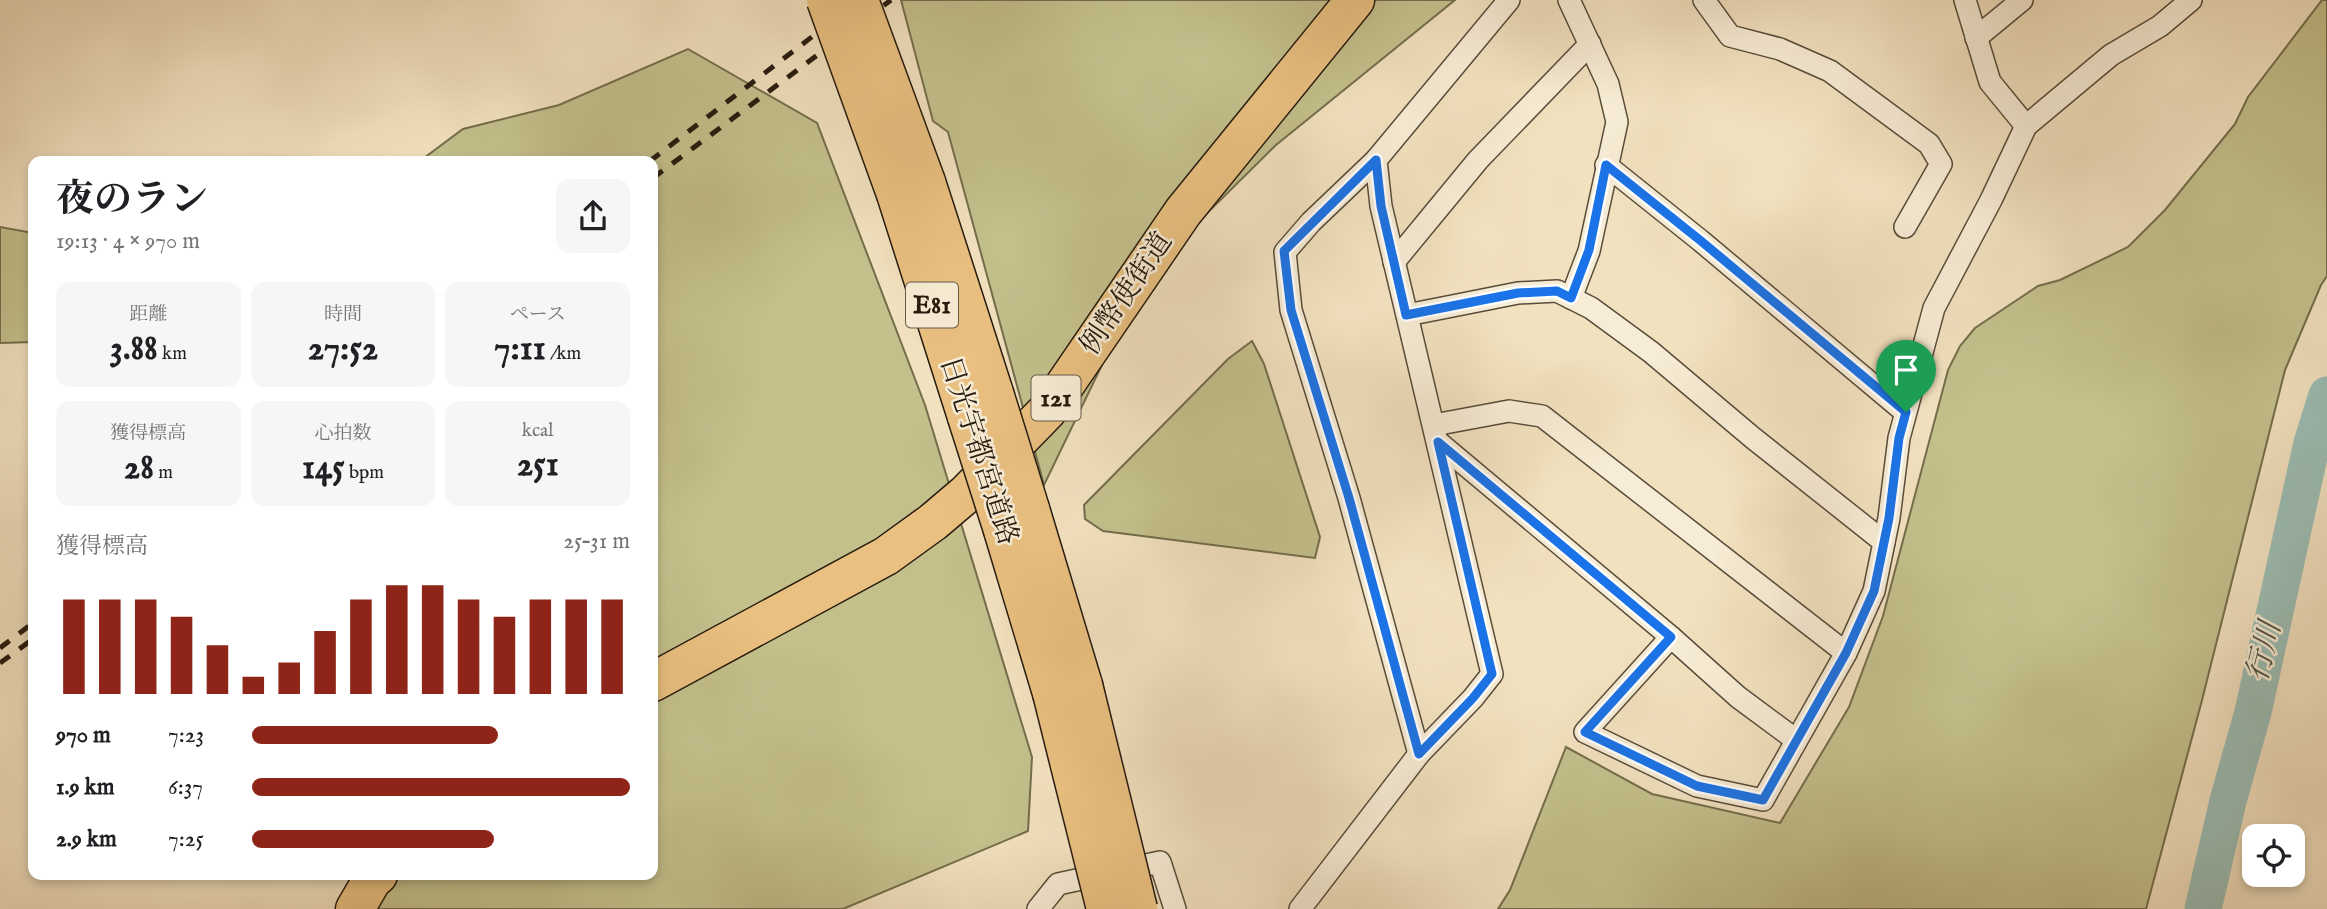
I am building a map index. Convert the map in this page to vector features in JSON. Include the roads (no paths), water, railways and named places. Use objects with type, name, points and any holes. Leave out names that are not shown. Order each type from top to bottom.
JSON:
[{"type":"highway","name":"日光宇都宮道路","points":[[826,0],[911,188]]},
{"type":"highway","name":"日光宇都宮道路","points":[[859,0],[911,188],[1138,909]]},
{"type":"highway","name":"例幣使街道","points":[[658,679],[886,556],[966,494],[1047,411],[1183,212],[1355,0]]},
{"type":"highway","name":"日光宇都宮道路","points":[[1068,689],[1106,909]]},
{"type":"highway","points":[[355,909],[372,880]]},
{"type":"street","points":[[1419,754],[1349,498],[1291,310],[1284,251],[1376,160],[1510,0]]},
{"type":"street","points":[[1569,0],[1608,84],[1617,122],[1589,250],[1571,298]]},
{"type":"street","points":[[1704,0],[1730,36],[1780,49],[1830,71],[1929,144],[1941,164],[1905,227]]},
{"type":"street","points":[[1965,0],[1990,82],[2026,126]]},
{"type":"street","points":[[1976,38],[2022,0]]},
{"type":"street","points":[[1671,637],[1585,732],[1697,786],[1763,800],[1846,653],[1874,591],[1899,438],[1934,309],[2026,126],[2111,55],[2160,26],[2191,0]]},
{"type":"street","points":[[1394,262],[1478,160],[1590,44]]},
{"type":"street","points":[[1300,909],[1419,754],[1473,698],[1492,674],[1381,206],[1376,160]]},
{"type":"street","points":[[1606,165],[1906,412]]},
{"type":"street","points":[[1406,315],[1518,293],[1557,291],[1591,308],[1651,352],[1753,438],[1884,542]]},
{"type":"street","points":[[1436,434],[1509,411],[1542,416],[1846,653]]},
{"type":"street","points":[[1436,434],[1738,697],[1796,740]]},
{"type":"street","points":[[1038,909],[1058,884],[1160,862],[1175,909]]},
{"type":"waterway","name":"行川","points":[[2203,909],[2228,801],[2253,712],[2312,443],[2327,395]]},
{"type":"railway","points":[[657,156],[860,0]]},
{"type":"railway","points":[[658,174],[891,0]]},
{"type":"railway","points":[[0,648],[28,627]]},
{"type":"railway","points":[[0,663],[28,643]]}]
